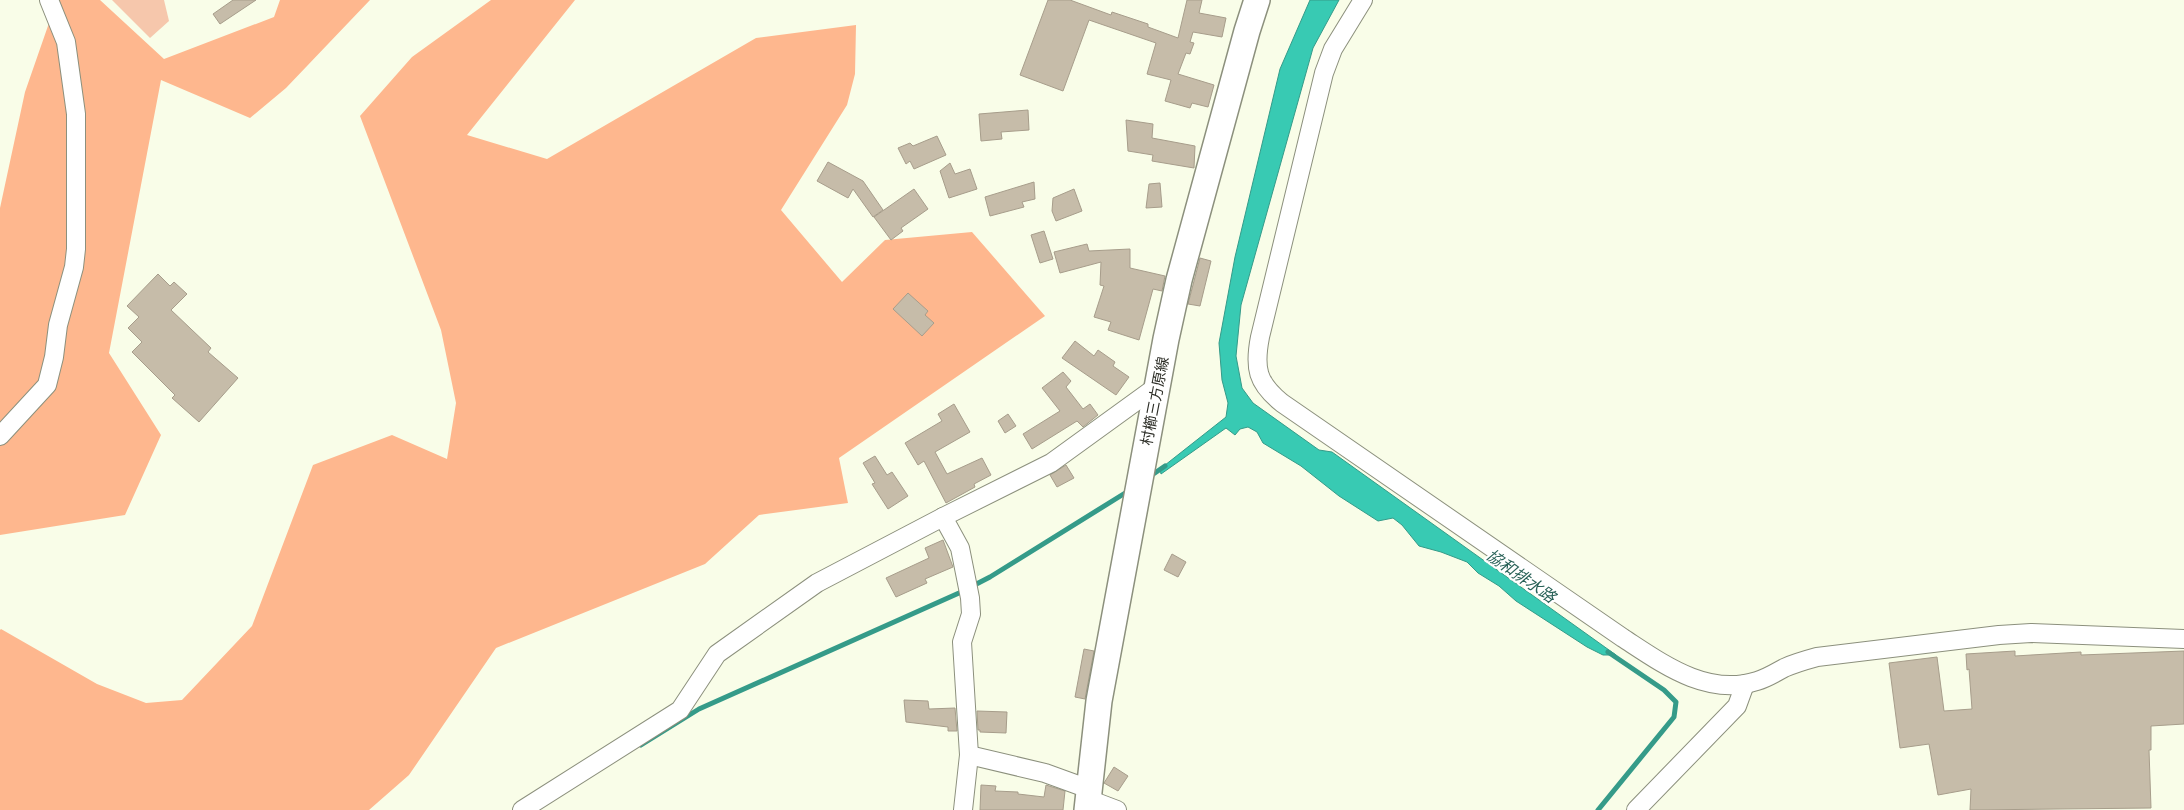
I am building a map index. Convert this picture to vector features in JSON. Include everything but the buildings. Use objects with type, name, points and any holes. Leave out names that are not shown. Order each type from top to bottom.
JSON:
[{"type":"main road","name":"村櫛三方原線","points":[[1088,799],[1099,701],[1157,391],[1180,280],[1257,0]]},
{"type":"street","points":[[0,436],[46,385],[54,357],[58,325],[74,267],[76,249],[76,114],[66,42],[49,0]]},
{"type":"street","points":[[1362,0],[1333,49],[1324,72],[1260,337],[1257,364],[1259,376],[1264,386],[1282,403],[1623,638],[1660,662],[1701,681],[1723,685],[1745,684],[1766,678],[1791,665],[1817,657],[1999,635],[2047,633],[2184,639]]},
{"type":"street","points":[[522,810],[680,710],[717,654],[817,583],[1051,463],[1149,392],[1157,391]]},
{"type":"street","points":[[943,517],[960,548],[970,598],[971,614],[962,642],[970,755],[963,810]]},
{"type":"street","points":[[1636,810],[1737,706],[1745,684]]},
{"type":"street","points":[[970,755],[1044,772],[1088,799],[1117,810]]},
{"type":"shaded area","points":[[57,0],[100,0],[164,59],[274,17],[280,0],[370,0],[286,88],[250,118],[161,80],[109,353],[161,435],[125,515],[0,535],[0,208],[25,92]]},
{"type":"shaded area","points":[[112,0],[164,0],[169,21],[150,38]]},
{"type":"shaded area","points":[[491,0],[575,0],[467,135],[547,159],[756,38],[856,25],[855,74],[847,105],[781,210],[842,282],[885,240],[972,232],[1045,316],[839,458],[848,503],[759,515],[705,564],[496,648],[409,775],[369,810],[0,810],[1,629],[97,684],[146,703],[182,700],[252,626],[313,465],[392,435],[447,459],[456,403],[441,330],[360,116],[412,57]]},
{"type":"water","points":[[1310,0],[1339,0],[1313,48],[1241,305],[1236,356],[1242,388],[1253,403],[1319,450],[1332,452],[1616,655],[1603,655],[1587,647],[1516,601],[1499,586],[1478,573],[1467,562],[1419,546],[1402,525],[1393,518],[1378,521],[1339,496],[1301,466],[1263,443],[1257,432],[1248,427],[1240,429],[1235,435],[1226,428],[1161,474],[1160,469],[1226,417],[1228,403],[1222,380],[1219,343],[1235,257],[1280,69]]},
{"type":"waterway","points":[[1149,477],[1165,466]]},
{"type":"waterway","points":[[641,745],[699,709],[959,593],[990,577],[1130,490]]},
{"type":"waterway","name":"協和排水路","points":[[1598,810],[1674,717],[1676,702],[1664,690],[1608,652]]}]
